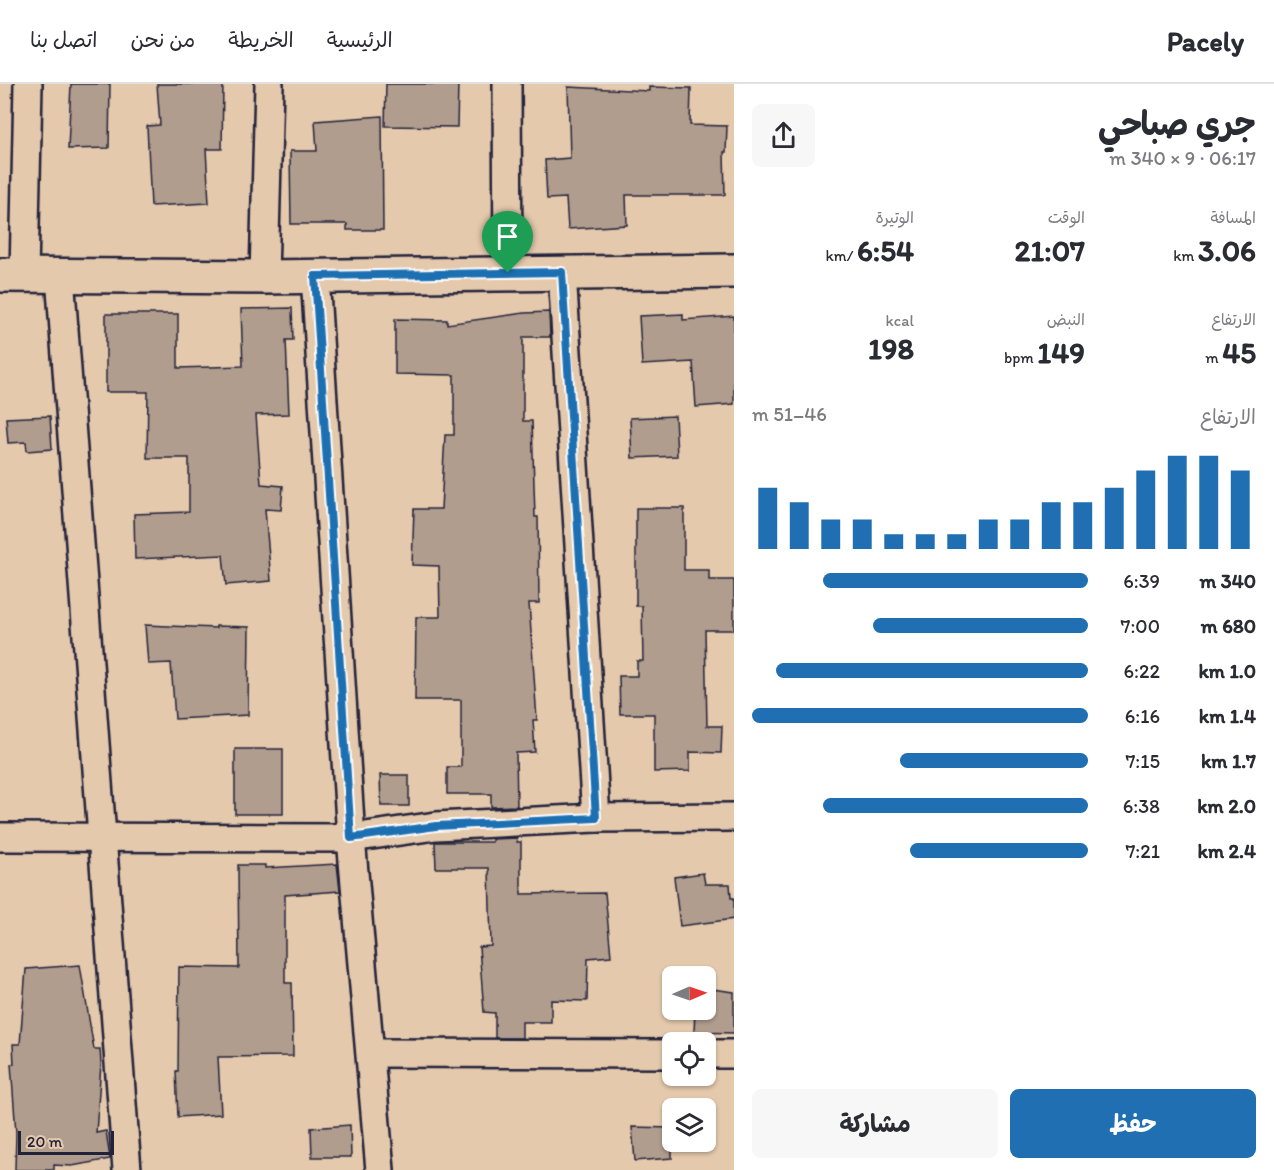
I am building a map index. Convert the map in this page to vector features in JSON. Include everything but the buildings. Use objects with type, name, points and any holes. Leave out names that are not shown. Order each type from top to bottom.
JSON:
[{"type":"street","points":[[28,84],[12,275],[264,277],[562,272],[734,272]]},
{"type":"street","points":[[264,277],[269,84]]},
{"type":"street","points":[[507,84],[508,273]]},
{"type":"street","points":[[562,272],[596,818]]},
{"type":"street","points":[[60,276],[127,1170]]},
{"type":"street","points":[[315,276],[351,838],[380,1170]]},
{"type":"street","points":[[0,837],[351,838],[436,826],[596,818],[734,817]]},
{"type":"street","points":[[371,1053],[662,1054]]},
{"type":"street","points":[[716,1054],[734,1054]]},
{"type":"route","points":[[562,272],[596,818],[436,826],[351,838],[315,276],[508,273],[562,272]]}]
